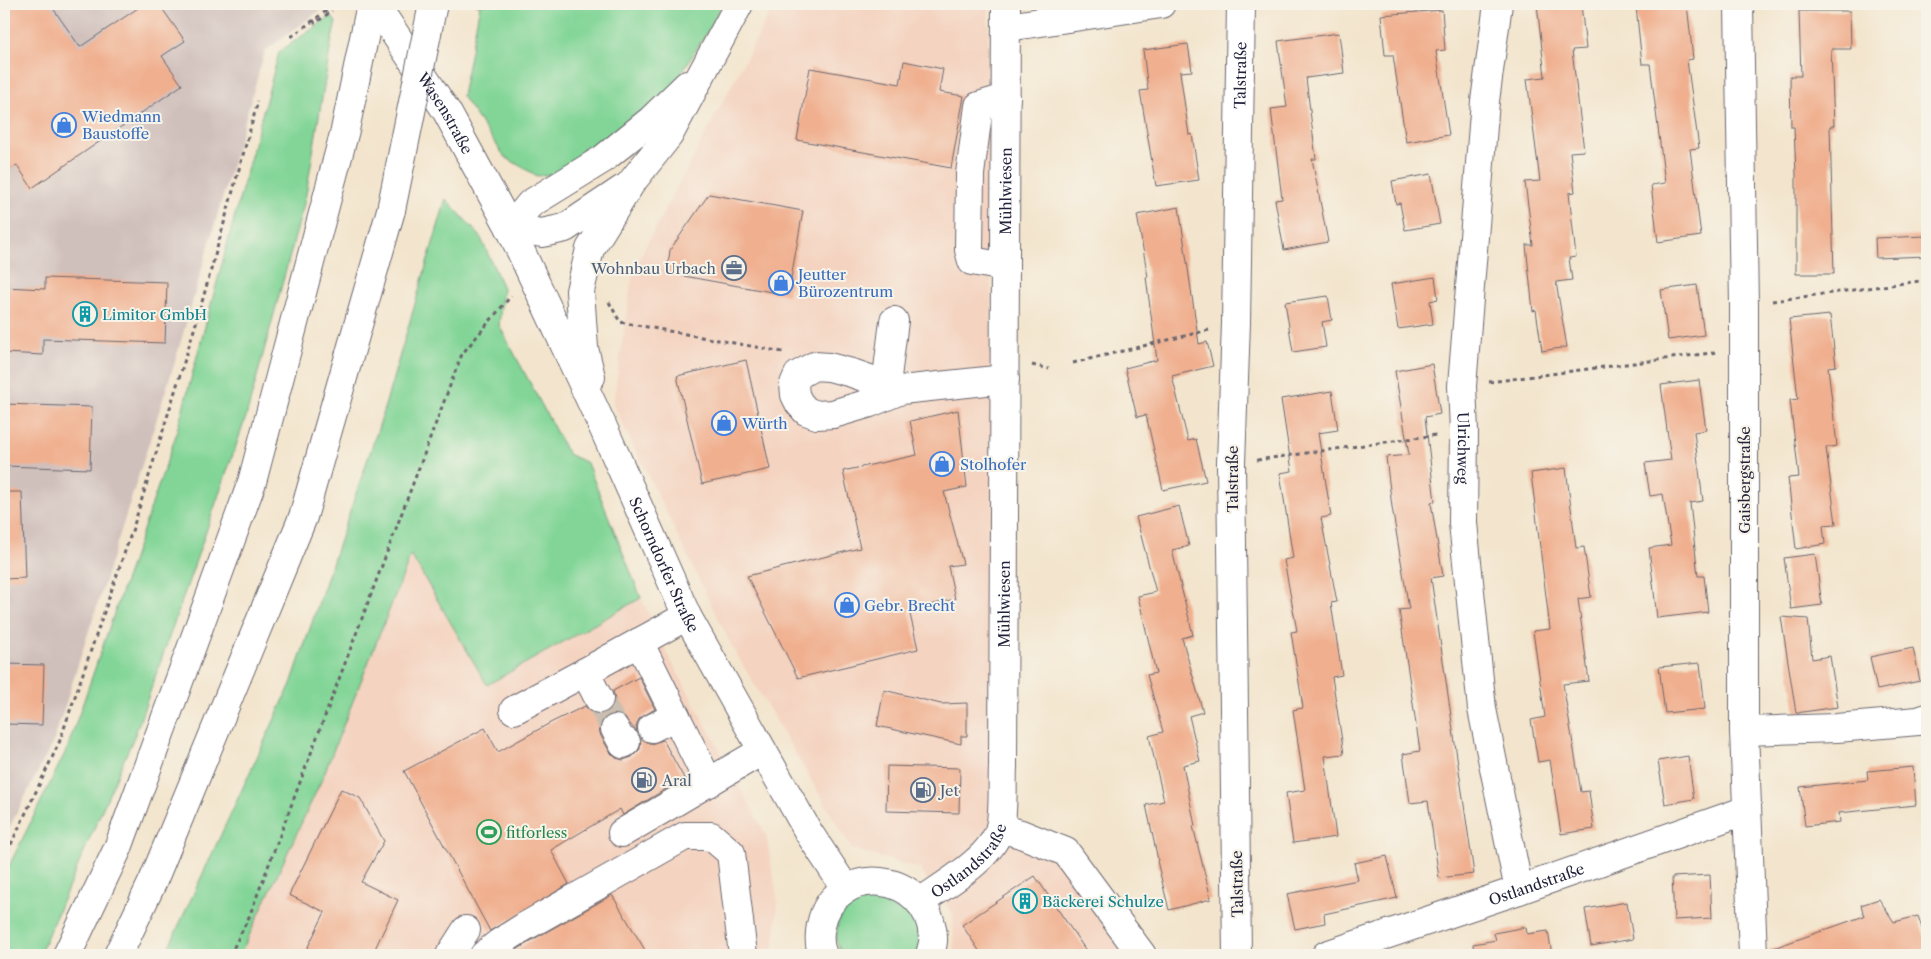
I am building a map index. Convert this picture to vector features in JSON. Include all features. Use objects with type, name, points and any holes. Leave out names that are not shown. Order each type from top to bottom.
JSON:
[{"type":"main road","points":[[67,955],[118,848],[252,482],[345,130],[373,4]]},
{"type":"main road","name":"Wasenstraße","points":[[373,4],[447,112],[510,228]]},
{"type":"main road","points":[[118,955],[153,881],[303,517],[391,210],[433,4]]},
{"type":"main road","points":[[602,425],[584,348],[580,291],[590,248],[631,183],[669,135],[739,4]]},
{"type":"main road","points":[[1006,15],[1161,4]]},
{"type":"main road","name":"Talstraße","points":[[1237,955],[1231,463],[1236,323],[1241,4]]},
{"type":"main road","name":"Ulrichweg","points":[[1498,4],[1485,101],[1462,386],[1464,431],[1463,524],[1482,710],[1519,890]]},
{"type":"main road","name":"Gaisbergstraße","points":[[1739,4],[1744,305],[1744,731],[1753,955]]},
{"type":"main road","name":"Mühlwiesen","points":[[1000,828],[1004,756],[1006,15]]},
{"type":"main road","points":[[510,228],[530,204],[603,159],[651,120],[706,67]]},
{"type":"main road","points":[[1005,267],[972,261],[969,250],[970,174],[979,106],[1006,98]]},
{"type":"main road","points":[[510,228],[542,233],[565,228],[631,183]]},
{"type":"main road","name":"Schorndorfer Straße","points":[[510,228],[602,425],[687,616],[809,834],[846,889]]},
{"type":"main road","points":[[894,321],[894,388],[1005,379]]},
{"type":"main road","points":[[514,710],[687,616]]},
{"type":"main road","points":[[639,642],[709,783]]},
{"type":"main road","points":[[584,672],[599,699]]},
{"type":"main road","points":[[652,728],[676,716]]},
{"type":"main road","points":[[1744,731],[1837,728],[1918,721],[1927,718]]},
{"type":"main road","points":[[622,832],[762,751]]},
{"type":"main road","name":"Ostlandstraße","points":[[1326,955],[1748,810]]},
{"type":"main road","name":"Ostlandstraße","points":[[920,902],[974,864],[992,844],[1000,828],[1021,834],[1066,852],[1142,955]]},
{"type":"main road","points":[[484,955],[524,927],[685,836],[711,836],[731,852],[743,955]]},
{"type":"main road","points":[[823,955],[820,934],[823,918],[831,904],[846,889],[859,883],[878,880],[897,884],[913,894],[920,902],[928,914],[934,937],[930,955]]},
{"type":"main road","points":[[450,955],[466,930]]},
{"type":"path","points":[[291,36],[331,9]]},
{"type":"path","points":[[4,858],[59,743],[133,528],[197,320],[258,101]]},
{"type":"path","points":[[1744,305],[1927,280]]},
{"type":"path","points":[[230,955],[249,916],[462,354],[512,296]]},
{"type":"path","points":[[609,301],[620,322],[784,352]]},
{"type":"path","points":[[1073,363],[1236,323]]},
{"type":"path","points":[[1462,386],[1744,348]]},
{"type":"path","points":[[1231,463],[1464,431]]},
{"type":"shaded area","points":[[4,4],[318,4],[322,9],[265,51],[174,365],[54,740],[4,838]]},
{"type":"shaded area","points":[[775,4],[988,4],[997,802],[1066,866],[1124,955],[954,955],[953,914],[919,868],[852,849],[731,645],[613,404],[633,270]]},
{"type":"shaded area","points":[[412,554],[487,685],[641,598],[667,653],[766,835],[778,901],[773,955],[240,955],[322,779]]},
{"type":"green space","points":[[476,4],[722,4],[711,26],[674,85],[568,173],[537,176],[505,157],[462,96],[480,5]]},
{"type":"green space","points":[[331,16],[336,22],[305,200],[246,417],[136,732],[39,955],[4,955],[4,876],[67,749],[175,438],[279,52]]},
{"type":"green space","points":[[446,199],[480,236],[503,288],[499,325],[568,454],[587,463],[641,598],[487,685],[411,555],[322,779],[240,955],[165,955],[291,684],[379,426]]},
{"type":"green space","points":[[880,892],[908,903],[921,935],[920,948],[916,955],[842,955],[836,940],[838,922],[847,907],[862,896]]},
{"type":"building","name":"Wiedmann Baustoffe","points":[[4,4],[50,4],[80,47],[144,4],[159,4],[185,41],[162,56],[182,85],[32,188],[17,165],[4,173]]},
{"type":"building","points":[[1537,4],[1581,4],[1586,49],[1572,50],[1584,151],[1570,152],[1575,192],[1569,193],[1576,257],[1569,258],[1572,280],[1556,282],[1567,347],[1542,351],[1536,310],[1533,311],[1526,245],[1533,245],[1525,182],[1540,181],[1527,79],[1545,77]]},
{"type":"building","points":[[1687,4],[1693,59],[1687,60],[1699,148],[1690,149],[1701,236],[1658,242],[1651,185],[1665,183],[1650,64],[1642,64],[1636,6]]},
{"type":"building","points":[[1442,10],[1445,50],[1436,51],[1449,135],[1406,142],[1393,55],[1385,55],[1381,15]]},
{"type":"building","points":[[1799,11],[1850,11],[1851,49],[1831,49],[1834,126],[1830,126],[1834,274],[1796,274],[1796,174],[1794,127],[1791,127],[1790,76],[1801,76]]},
{"type":"building","points":[[1339,33],[1344,73],[1306,78],[1316,159],[1312,159],[1328,242],[1284,250],[1275,200],[1282,199],[1271,109],[1287,107],[1278,41]]},
{"type":"building","points":[[1188,44],[1192,71],[1180,72],[1189,135],[1192,134],[1199,180],[1156,186],[1140,91],[1148,90],[1143,50]]},
{"type":"building","points":[[904,61],[943,69],[939,92],[964,96],[951,168],[797,140],[810,68],[900,84]]},
{"type":"building","points":[[1431,174],[1440,224],[1405,230],[1400,203],[1396,204],[1392,181]]},
{"type":"building","points":[[709,194],[803,211],[788,295],[667,273],[670,250]]},
{"type":"building","points":[[1179,207],[1199,344],[1207,342],[1213,366],[1172,376],[1188,441],[1196,439],[1206,481],[1163,490],[1146,415],[1137,417],[1125,368],[1157,360],[1146,277],[1148,277],[1137,215]]},
{"type":"building","points":[[1927,236],[1927,256],[1876,258],[1875,238]]},
{"type":"building","points":[[1435,277],[1438,299],[1430,301],[1433,324],[1398,329],[1391,284]]},
{"type":"building","name":"Limitor GmbH","points":[[45,278],[167,282],[165,343],[43,339],[43,355],[4,353],[4,287],[45,289]]},
{"type":"building","points":[[1697,285],[1704,335],[1668,340],[1661,290]]},
{"type":"building","points":[[1328,296],[1332,320],[1322,322],[1326,347],[1293,352],[1285,302]]},
{"type":"building","points":[[1830,315],[1836,366],[1828,367],[1837,446],[1826,448],[1836,524],[1823,525],[1825,544],[1796,549],[1788,478],[1799,477],[1790,400],[1798,399],[1789,319]]},
{"type":"building","name":"Würth","points":[[746,360],[770,469],[702,484],[677,376]]},
{"type":"building","points":[[1432,364],[1440,414],[1425,417],[1435,502],[1431,503],[1443,576],[1431,578],[1474,874],[1439,878],[1428,801],[1410,803],[1403,754],[1420,751],[1399,610],[1409,609],[1392,507],[1386,457],[1409,455],[1395,371]]},
{"type":"building","points":[[1699,380],[1706,430],[1694,432],[1703,501],[1690,503],[1698,576],[1704,576],[1708,612],[1657,618],[1649,548],[1671,545],[1663,494],[1650,496],[1645,463],[1671,460],[1661,385]]},
{"type":"building","points":[[1332,391],[1338,430],[1318,433],[1331,516],[1321,518],[1337,602],[1331,603],[1342,675],[1332,677],[1344,754],[1325,756],[1336,837],[1293,843],[1286,793],[1305,790],[1293,710],[1303,708],[1291,632],[1297,631],[1284,560],[1293,558],[1280,473],[1292,471],[1281,399]]},
{"type":"building","points":[[4,404],[92,407],[90,469],[4,466]]},
{"type":"building","name":"Gebr. Brecht","points":[[958,410],[967,487],[944,492],[963,564],[948,566],[955,599],[909,610],[918,649],[798,678],[747,576],[860,548],[843,471],[917,455],[910,421]]},
{"type":"building","points":[[1566,468],[1576,548],[1584,547],[1591,597],[1578,599],[1589,681],[1563,684],[1581,792],[1589,791],[1594,829],[1561,834],[1550,760],[1538,762],[1531,720],[1545,717],[1533,631],[1550,629],[1531,473]]},
{"type":"building","points":[[4,492],[22,492],[25,578],[4,579]]},
{"type":"building","points":[[1179,506],[1189,546],[1172,550],[1193,635],[1182,638],[1203,712],[1189,716],[1200,761],[1183,765],[1195,826],[1193,826],[1211,899],[1169,910],[1146,805],[1164,801],[1149,736],[1163,732],[1147,675],[1156,673],[1138,596],[1156,592],[1136,517]]},
{"type":"building","points":[[1815,554],[1822,605],[1791,609],[1784,558]]},
{"type":"building","points":[[1781,617],[1808,619],[1812,659],[1830,656],[1838,707],[1796,713]]},
{"type":"building","points":[[1913,648],[1920,681],[1877,690],[1870,657]]},
{"type":"building","points":[[1700,663],[1705,709],[1665,713],[1659,667]]},
{"type":"building","points":[[4,664],[44,665],[42,725],[4,724]]},
{"type":"building","points":[[639,677],[655,709],[639,719],[636,727],[637,732],[623,716],[616,713],[608,715],[602,721],[599,729],[601,736],[610,752],[616,758],[623,760],[632,757],[640,749],[641,738],[651,744],[663,740],[684,778],[623,815],[620,809],[551,850],[569,884],[490,931],[404,771],[485,728],[498,752],[585,706],[591,712],[598,715],[606,713],[612,708],[615,700],[613,691]]},
{"type":"building","points":[[884,690],[941,704],[967,703],[967,736],[961,736],[961,744],[877,726]]},
{"type":"building","points":[[1688,756],[1694,799],[1665,804],[1658,761]]},
{"type":"building","name":"Jet","points":[[887,766],[960,768],[959,813],[886,811]]},
{"type":"building","points":[[1913,767],[1916,805],[1839,813],[1840,822],[1805,826],[1800,787],[1868,780],[1867,771]]},
{"type":"building","points":[[341,789],[360,798],[384,841],[361,882],[398,900],[372,955],[304,955],[325,912],[289,895]]},
{"type":"building","points":[[1387,856],[1397,898],[1324,914],[1325,923],[1295,929],[1287,894],[1358,880],[1354,863]]},
{"type":"building","points":[[1710,875],[1712,918],[1674,920],[1672,877]]},
{"type":"building","name":"Bäckerei Schulze","points":[[1035,876],[1089,955],[982,955],[962,925]]},
{"type":"building","points":[[612,895],[648,955],[509,955],[532,940]]},
{"type":"building","points":[[1879,899],[1894,922],[1918,916],[1927,943],[1927,955],[1768,955],[1768,950],[1864,916],[1861,905]]},
{"type":"building","points":[[1627,902],[1633,939],[1591,946],[1585,909]]},
{"type":"building","points":[[1526,927],[1527,934],[1548,931],[1552,955],[1474,955],[1473,944],[1496,940],[1494,933]]},
{"type":"tunnel","points":[[599,699],[615,729]]},
{"type":"place","name":"Wiedmann Baustoffe","points":[[64,125]]},
{"type":"place","name":"Wohnbau Urbach","points":[[734,268]]},
{"type":"place","name":"Jeutter Bürozentrum","points":[[781,283]]},
{"type":"place","name":"Limitor GmbH","points":[[85,314]]},
{"type":"place","name":"Würth","points":[[724,423]]},
{"type":"place","name":"Stolhofer","points":[[942,464]]},
{"type":"place","name":"Gebr. Brecht","points":[[847,605]]},
{"type":"place","name":"Aral","points":[[644,780]]},
{"type":"place","name":"Jet","points":[[923,790]]},
{"type":"place","name":"fitforless","points":[[489,832]]},
{"type":"place","name":"Bäckerei Schulze","points":[[1025,901]]}]
